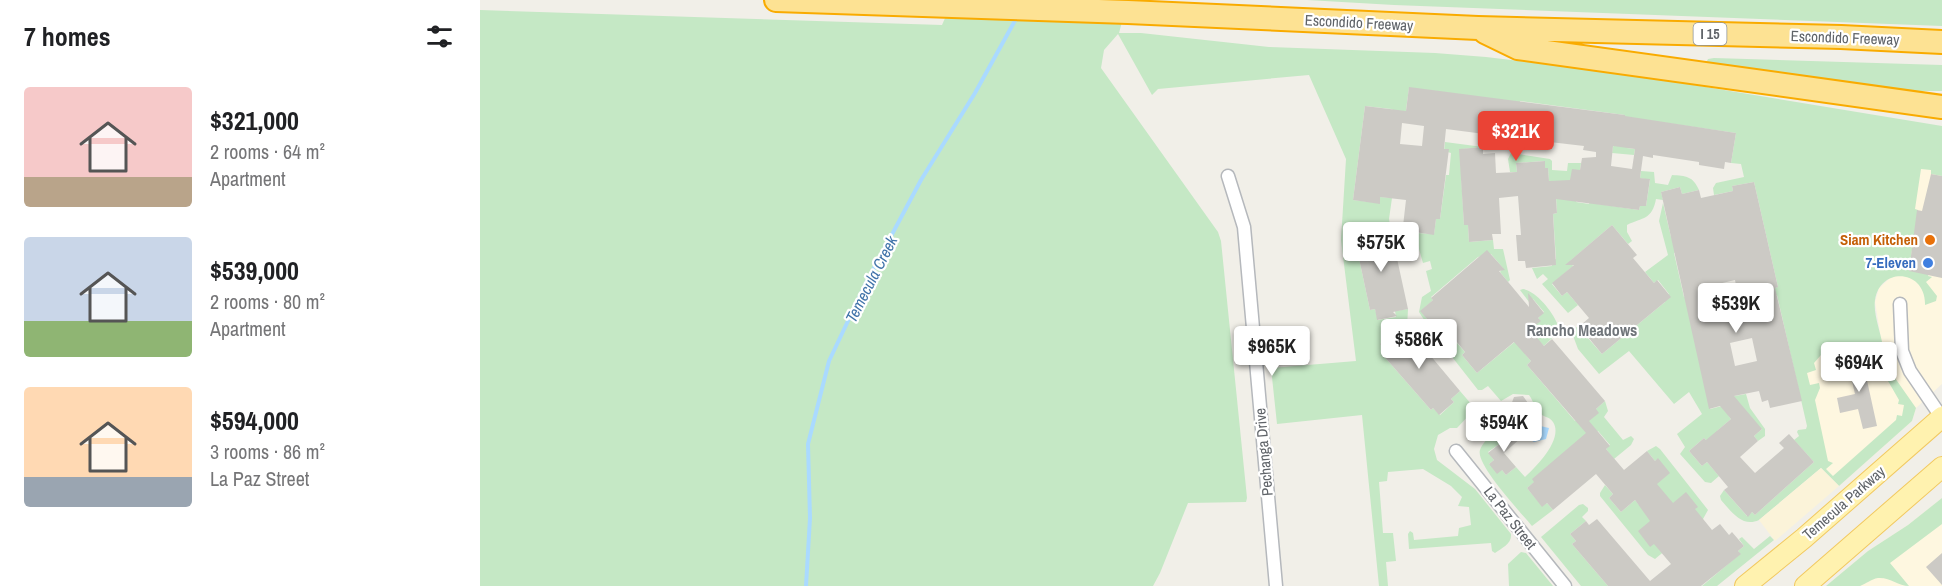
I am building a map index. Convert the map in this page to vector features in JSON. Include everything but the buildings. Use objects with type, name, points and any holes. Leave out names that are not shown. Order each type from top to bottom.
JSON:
[{"type":"highway","name":"Escondido Freeway","points":[[776,0],[1128,12],[1478,28],[1841,37],[1942,42]]},
{"type":"highway","points":[[1478,28],[1518,48],[1942,107]]},
{"type":"main road","name":"Temecula Parkway","points":[[1745,586],[1942,418]]},
{"type":"main road","points":[[1805,586],[1942,467]]},
{"type":"street","name":"Pechanga Drive","points":[[1228,176],[1244,226],[1276,586]]},
{"type":"street","points":[[1900,304],[1902,351],[1910,371],[1942,418]]},
{"type":"street","name":"La Paz Street","points":[[1456,451],[1565,586]]},
{"type":"shaded area","points":[[1919,165],[1942,170],[1942,384],[1916,408],[1912,421],[1839,486],[1821,468],[1795,357],[1881,339],[1875,302],[1879,288],[1890,278]]},
{"type":"shaded area","points":[[1942,498],[1942,586],[1826,586],[1868,551],[1908,525]]},
{"type":"green space","points":[[953,0],[1128,0],[1119,33],[1141,33],[1269,47],[1486,57],[1615,72],[1942,126],[1942,176],[1931,174],[1931,170],[1921,169],[1915,209],[1918,210],[1909,270],[1929,274],[1928,276],[1932,277],[1926,282],[1937,296],[1936,301],[1925,305],[1923,293],[1918,284],[1911,279],[1902,276],[1885,281],[1875,300],[1882,353],[1878,353],[1873,345],[1821,355],[1814,363],[1816,370],[1807,373],[1810,385],[1819,383],[1820,388],[1815,400],[1828,461],[1833,463],[1826,469],[1833,476],[1896,420],[1897,415],[1902,416],[1904,405],[1898,404],[1899,400],[1888,381],[1890,378],[1895,378],[1916,408],[1912,421],[1839,486],[1821,468],[1759,520],[1747,522],[1737,517],[1721,500],[1720,496],[1724,490],[1747,516],[1752,512],[1755,515],[1814,462],[1794,440],[1799,436],[1798,430],[1806,429],[1807,426],[1777,295],[1758,299],[1760,307],[1741,311],[1737,291],[1755,287],[1757,292],[1778,287],[1754,182],[1732,186],[1733,191],[1714,195],[1713,188],[1716,183],[1744,177],[1741,164],[1731,163],[1736,133],[1632,118],[1627,148],[1635,149],[1634,155],[1612,153],[1615,136],[1625,115],[1520,101],[1516,133],[1525,135],[1524,142],[1505,140],[1506,124],[1409,88],[1406,110],[1409,117],[1391,109],[1365,106],[1353,200],[1379,203],[1380,197],[1392,198],[1389,219],[1391,231],[1382,233],[1380,227],[1357,232],[1360,248],[1357,249],[1370,310],[1375,309],[1378,320],[1396,317],[1395,311],[1408,309],[1407,328],[1382,354],[1431,410],[1433,408],[1440,415],[1454,402],[1451,399],[1460,391],[1472,405],[1472,412],[1457,428],[1450,428],[1438,435],[1434,449],[1437,460],[1475,489],[1511,537],[1506,545],[1495,553],[1492,551],[1491,543],[1409,549],[1408,534],[1410,531],[1413,533],[1414,540],[1458,536],[1459,528],[1471,525],[1469,507],[1458,506],[1462,497],[1451,486],[1423,469],[1388,472],[1387,481],[1379,482],[1383,533],[1393,533],[1396,561],[1386,562],[1388,586],[1379,586],[1362,415],[1277,424],[1271,368],[1356,361],[1341,240],[1346,159],[1309,75],[1158,89],[1152,95],[1118,34],[1104,50],[1101,68],[1218,232],[1221,241],[1247,498],[1246,502],[1188,503],[1153,586],[480,586],[480,10],[942,25]]},
{"type":"green space","points":[[1307,0],[1942,0],[1942,26],[1394,5]]},
{"type":"green space","points":[[1708,59],[1942,65],[1942,91],[1911,91],[1706,63]]},
{"type":"green space","points":[[1445,142],[1483,147],[1462,149],[1464,225],[1468,225],[1469,242],[1493,240],[1494,249],[1503,249],[1510,280],[1508,282],[1500,272],[1503,268],[1491,254],[1478,257],[1431,297],[1433,300],[1421,311],[1435,329],[1440,325],[1446,332],[1439,337],[1434,335],[1419,312],[1422,297],[1431,291],[1426,271],[1432,269],[1430,261],[1423,263],[1417,242],[1408,243],[1403,226],[1416,228],[1416,233],[1434,234],[1436,219],[1440,219],[1446,175],[1449,175],[1451,153],[1444,151]]},
{"type":"green space","points":[[1511,153],[1550,159],[1552,170],[1567,171],[1568,163],[1581,163],[1576,202],[1589,204],[1590,199],[1598,204],[1639,210],[1640,206],[1646,206],[1650,180],[1640,178],[1641,171],[1654,172],[1655,183],[1668,185],[1672,175],[1685,176],[1692,179],[1699,190],[1682,194],[1680,187],[1661,192],[1663,200],[1656,199],[1649,214],[1627,225],[1627,232],[1632,241],[1628,244],[1612,225],[1570,261],[1573,266],[1552,284],[1562,296],[1567,292],[1578,305],[1568,313],[1542,284],[1548,279],[1543,274],[1537,279],[1532,268],[1552,266],[1552,260],[1556,259],[1553,214],[1557,213],[1555,181],[1549,181],[1548,168],[1545,168],[1544,161],[1516,163],[1517,172],[1510,172],[1508,159]]},
{"type":"green space","points":[[1663,203],[1671,237],[1679,251],[1674,253],[1684,297],[1704,293],[1703,287],[1720,284],[1726,306],[1719,308],[1717,298],[1710,409],[1730,404],[1729,397],[1746,394],[1750,408],[1765,429],[1765,436],[1758,441],[1754,436],[1762,429],[1728,415],[1731,419],[1717,431],[1720,435],[1710,444],[1704,438],[1689,451],[1702,466],[1707,462],[1719,476],[1711,483],[1705,482],[1680,454],[1685,447],[1677,434],[1702,414],[1689,392],[1674,404],[1629,351],[1599,374],[1578,349],[1572,333],[1582,324],[1590,334],[1587,337],[1602,354],[1665,302],[1663,299],[1669,294],[1658,280],[1654,283],[1645,272],[1668,255],[1659,221]]},
{"type":"green space","points":[[1520,290],[1533,293],[1543,302],[1557,323],[1554,336],[1544,346],[1540,342],[1525,354],[1531,361],[1527,365],[1575,421],[1605,401],[1608,411],[1604,417],[1623,440],[1631,436],[1634,439],[1631,445],[1614,459],[1606,449],[1610,445],[1598,431],[1527,488],[1542,506],[1547,503],[1553,510],[1532,526],[1492,477],[1480,457],[1480,450],[1490,436],[1515,419],[1514,428],[1500,440],[1502,442],[1488,452],[1494,460],[1489,464],[1502,470],[1506,475],[1516,467],[1525,477],[1542,460],[1552,444],[1555,436],[1553,422],[1538,412],[1529,395],[1513,394],[1501,401],[1488,386],[1478,390],[1449,353],[1457,343],[1465,352],[1462,355],[1477,373],[1540,321],[1538,318],[1544,312],[1533,299],[1529,302]]},
{"type":"green space","points":[[1656,446],[1708,510],[1703,519],[1655,559],[1648,555],[1600,496],[1600,493],[1605,485],[1613,494],[1609,498],[1621,512],[1635,500],[1639,505],[1657,484],[1658,459],[1655,461],[1647,451]]},
{"type":"green space","points":[[1942,498],[1942,524],[1890,563],[1909,586],[1878,578],[1860,586],[1826,586],[1868,551],[1908,525]]},
{"type":"green space","points":[[1583,504],[1588,508],[1582,517],[1586,521],[1570,534],[1576,541],[1572,544],[1608,586],[1581,586],[1541,537]]},
{"type":"green space","points":[[1770,536],[1774,540],[1717,586],[1702,586],[1740,554],[1738,551],[1744,546],[1739,539],[1742,537],[1754,549]]},
{"type":"green space","points":[[1521,552],[1526,553],[1553,586],[1509,586],[1508,564]]},
{"type":"sand","points":[[1821,468],[1839,486],[1775,541],[1759,520]]},
{"type":"water","points":[[1530,418],[1536,425],[1549,428],[1546,439],[1534,442],[1529,439],[1530,434],[1524,422]]},
{"type":"waterway","name":"Temecula Creek","points":[[806,586],[810,518],[808,444],[829,361],[866,283],[921,180],[975,93],[1017,17]]},
{"type":"place","name":"Siam Kitchen","points":[[1930,240]]},
{"type":"place","name":"7-Eleven","points":[[1928,263]]},
{"type":"district","name":"Rancho Meadows","points":[[1582,330]]}]
